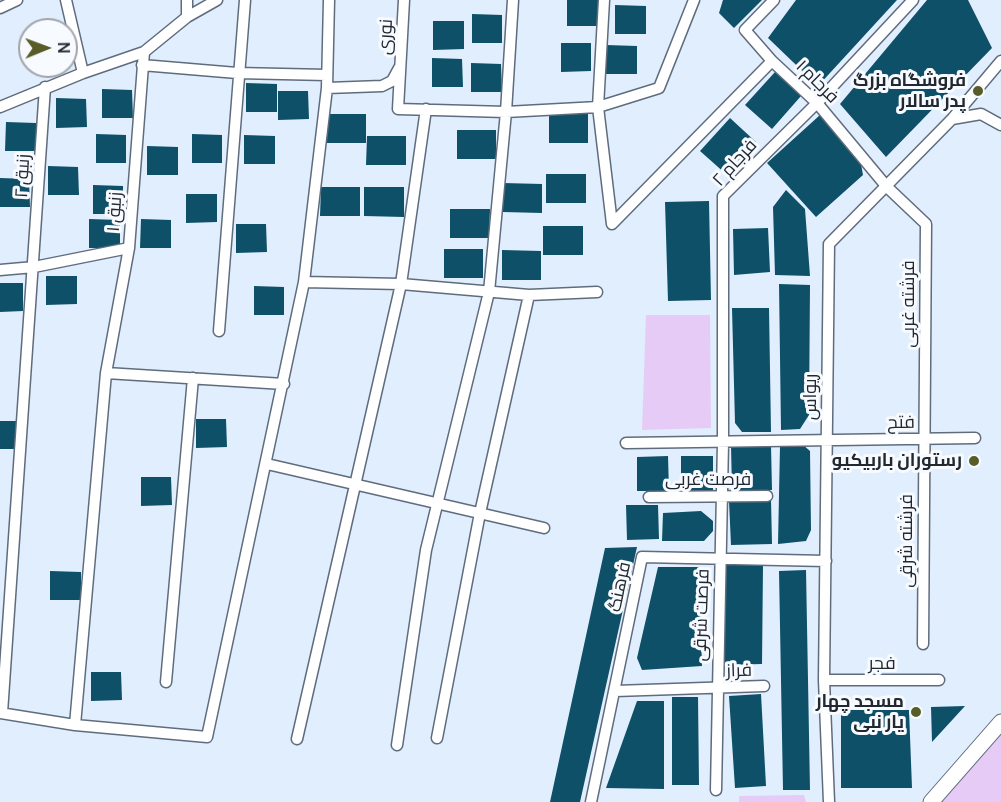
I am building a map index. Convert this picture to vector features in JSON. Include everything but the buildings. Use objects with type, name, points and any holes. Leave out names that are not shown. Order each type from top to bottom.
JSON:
[{"type":"main road","points":[[931,802],[1001,722]]},
{"type":"street","points":[[0,9],[17,0]]},
{"type":"street","points":[[66,0],[82,73]]},
{"type":"street","points":[[187,0],[187,17]]},
{"type":"street","points":[[0,107],[45,87],[144,52],[187,17],[216,0]]},
{"type":"street","points":[[219,330],[237,73],[245,0]]},
{"type":"street","points":[[1,713],[75,725],[207,737],[304,282],[327,88],[329,0]]},
{"type":"street","name":"نوری","points":[[404,0],[398,109],[426,109]]},
{"type":"street","points":[[397,745],[426,550],[489,292],[506,112],[513,0]]},
{"type":"street","points":[[604,0],[598,107],[612,224],[772,61]]},
{"type":"street","points":[[297,740],[353,484],[401,284],[426,109],[506,112],[598,107],[659,88],[693,0]]},
{"type":"street","name":"فرجام ۱","points":[[774,0],[745,30],[772,61],[817,103],[887,187]]},
{"type":"street","name":"فرجام ۲","points":[[723,442],[723,196],[817,103],[913,0]]},
{"type":"street","name":"زنبق ۱","points":[[75,725],[106,373],[129,248],[144,52]]},
{"type":"street","name":"ریواس","points":[[829,802],[824,680],[829,244],[952,119],[1001,61]]},
{"type":"street","points":[[327,88],[382,86],[393,81],[402,62]]},
{"type":"street","points":[[142,65],[237,73],[327,75]]},
{"type":"street","name":"زنبق ۲","points":[[1,713],[45,87]]},
{"type":"street","points":[[952,119],[981,114],[1001,125]]},
{"type":"street","name":"فرشته غربی","points":[[887,187],[926,224],[925,439]]},
{"type":"street","points":[[0,270],[34,267],[129,248]]},
{"type":"street","points":[[304,282],[401,284],[529,295],[597,292]]},
{"type":"street","points":[[437,738],[480,513],[529,295]]},
{"type":"street","points":[[106,373],[284,384]]},
{"type":"street","points":[[166,682],[193,378]]},
{"type":"street","name":"فتح","points":[[723,442],[975,438]]},
{"type":"street","name":"فرشته شرقی","points":[[923,644],[925,439]]},
{"type":"street","points":[[626,443],[723,442]]},
{"type":"street","name":"فرصت شرقی","points":[[716,790],[716,688],[723,442]]},
{"type":"street","points":[[267,464],[544,528]]},
{"type":"street","name":"فرصت غربی","points":[[649,497],[767,496]]},
{"type":"street","name":"فرهنگ","points":[[591,802],[642,557],[826,561]]},
{"type":"street","name":"فجر","points":[[824,680],[939,680]]},
{"type":"street","name":"فراز","points":[[615,692],[764,687]]},
{"type":"shaded area","points":[[646,315],[710,315],[711,428],[642,430]]},
{"type":"shaded area","points":[[1001,733],[1001,802],[940,802]]},
{"type":"shaded area","points":[[804,795],[806,802],[739,802],[739,796]]},
{"type":"place","name":"فروشگاه بزرگ پدر سالار","points":[[978,91]]},
{"type":"place","name":"رستوران باربیکیو","points":[[974,461]]},
{"type":"place","name":"مسجد چهار یار نبی","points":[[916,712]]}]
